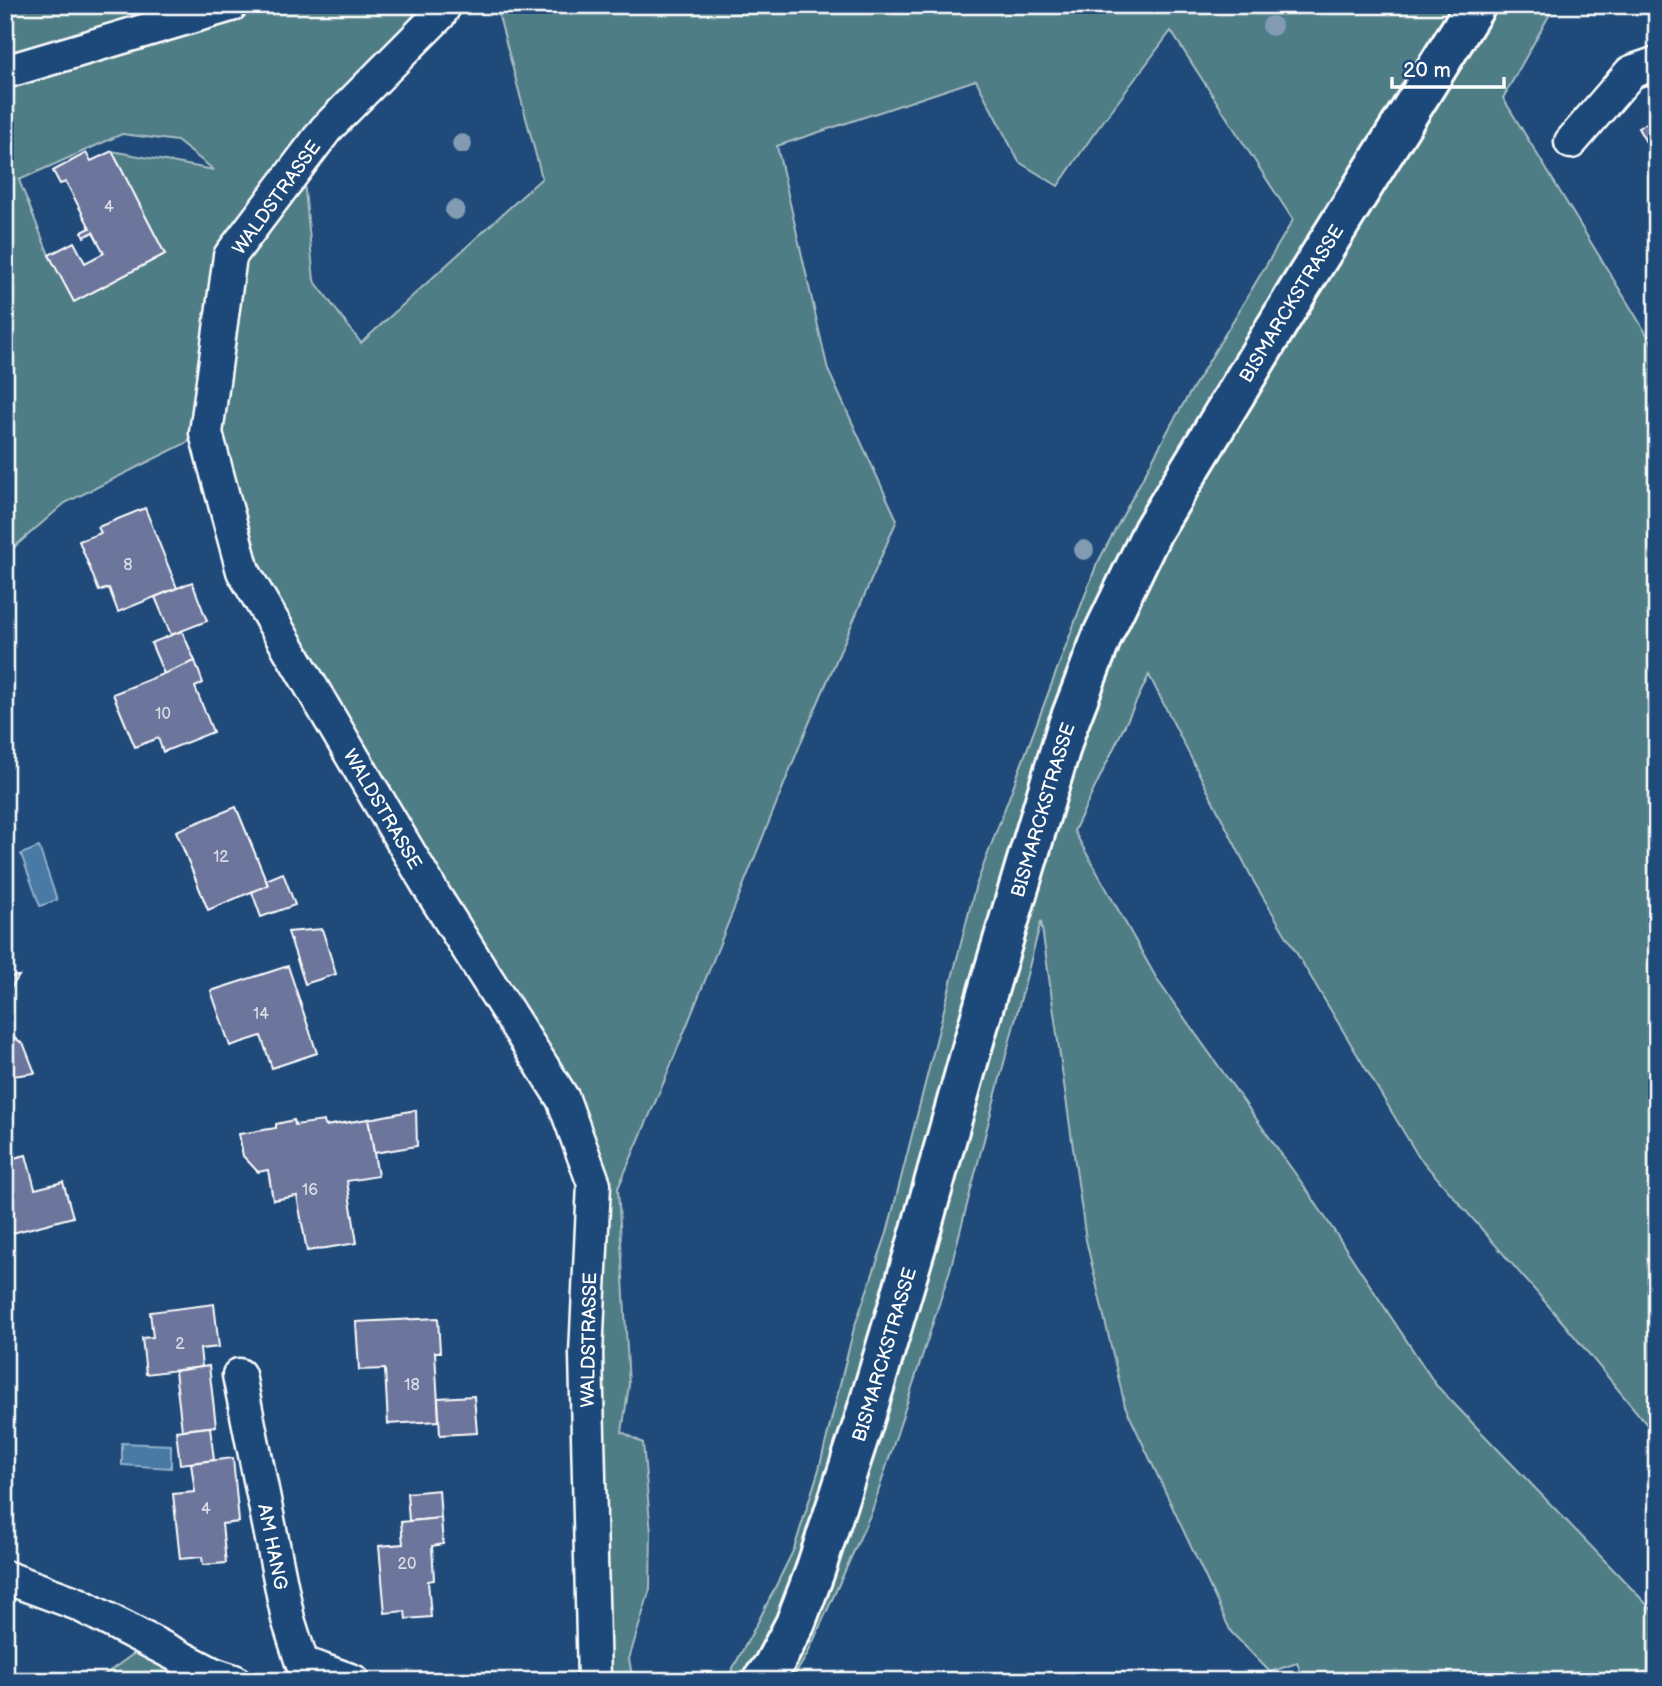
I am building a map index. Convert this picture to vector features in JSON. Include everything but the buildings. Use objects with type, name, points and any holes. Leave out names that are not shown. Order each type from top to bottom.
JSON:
[{"type":"street","points":[[5,72],[231,5]]},
{"type":"street","name":"WALDSTRASSE","points":[[445,5],[439,15],[326,129],[230,256],[206,433],[243,571],[434,895],[564,1099],[594,1184],[586,1354],[594,1681]]},
{"type":"street","name":"BISMARCKSTRASSE","points":[[762,1681],[773,1667],[795,1624],[855,1449],[910,1269],[988,991],[1062,743],[1103,634],[1153,530],[1306,277],[1476,5]]},
{"type":"street","points":[[1571,142],[1631,72],[1657,63]]},
{"type":"street","name":"AM HANG","points":[[239,1375],[288,1619],[302,1664],[353,1681]]},
{"type":"street","points":[[5,1577],[78,1604],[213,1674],[234,1681]]},
{"type":"green space","points":[[5,5],[445,5],[302,161],[314,280],[361,343],[542,178],[496,5],[1555,5],[1503,98],[1657,351],[1657,1437],[1566,1326],[1418,1156],[1254,882],[1149,675],[1074,831],[1158,981],[1309,1193],[1436,1385],[1657,1615],[1657,1681],[1305,1681],[1297,1663],[1270,1672],[1231,1632],[1125,1406],[1086,1240],[1041,921],[950,1270],[872,1511],[807,1655],[791,1681],[726,1681],[794,1549],[819,1469],[854,1328],[887,1233],[975,888],[1096,566],[1172,423],[1293,220],[1171,31],[1058,186],[1019,162],[976,80],[777,146],[828,370],[897,520],[804,735],[666,1077],[618,1188],[629,1385],[622,1432],[643,1443],[651,1533],[650,1589],[629,1659],[633,1681],[594,1681],[594,1184],[243,571],[206,433],[65,503],[5,555]],"holes":[[[122,134],[177,141],[214,170],[112,151],[165,254],[74,301],[49,255],[19,180]]]},
{"type":"green space","points":[[150,1642],[234,1681],[96,1681]]},
{"type":"water","points":[[39,847],[57,900],[40,906],[21,854]]},
{"type":"water","points":[[122,1443],[171,1445],[171,1468],[122,1465]]}]
